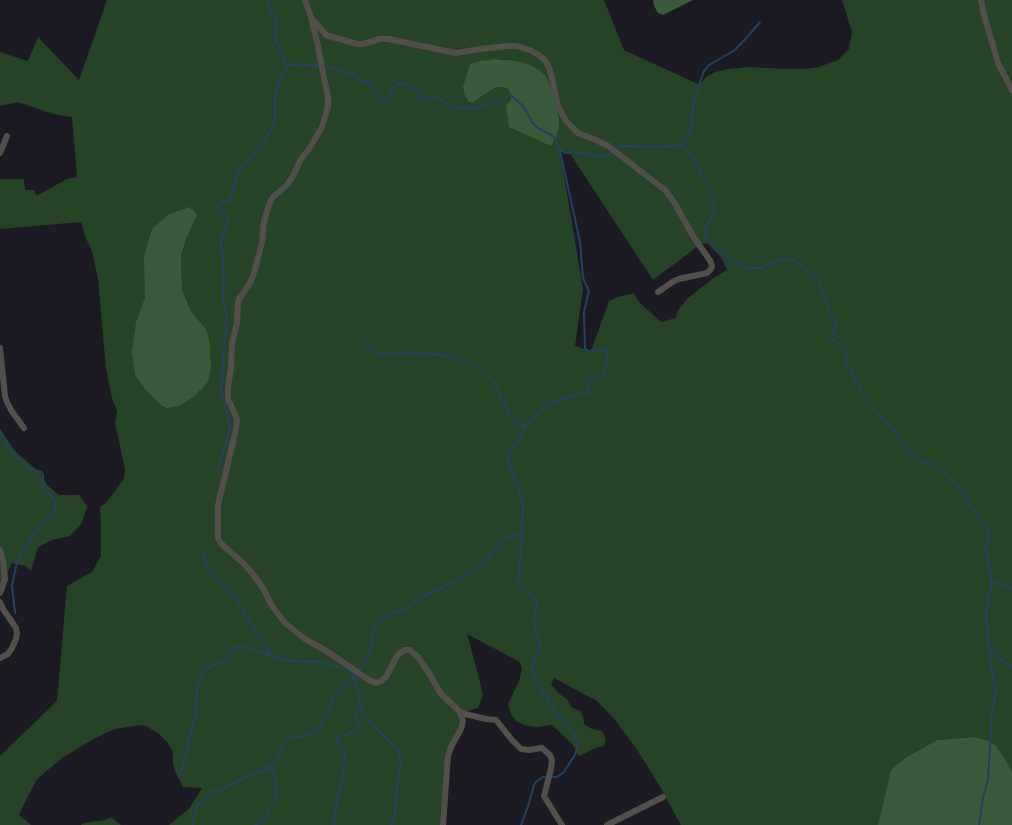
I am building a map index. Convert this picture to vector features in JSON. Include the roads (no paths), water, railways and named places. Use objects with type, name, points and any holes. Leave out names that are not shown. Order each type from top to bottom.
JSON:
[{"type":"street","points":[[305,0],[311,17],[327,90],[327,112],[319,134],[301,160],[292,178],[270,202],[264,221],[262,242],[255,270],[250,283],[238,303],[237,323],[232,343],[232,368],[228,383],[228,394],[237,420],[218,505],[218,538],[253,574],[278,615],[290,627],[363,677],[376,683],[381,681],[400,652],[404,650],[410,650],[424,664],[441,694],[462,716],[462,726],[448,756],[444,825]]},
{"type":"street","points":[[981,0],[998,63],[1012,90]]},
{"type":"street","points":[[311,17],[326,35],[357,44],[388,39],[456,54],[480,49],[517,46],[540,56],[548,65],[558,106],[566,121],[578,133],[608,146],[665,190],[711,262],[712,267],[707,273],[679,279],[658,292]]},
{"type":"street","points":[[0,153],[7,136]]},
{"type":"street","points":[[0,348],[7,402],[24,428]]},
{"type":"street","points":[[0,550],[5,575],[0,593]]},
{"type":"street","points":[[0,602],[3,610],[16,628],[17,633],[8,654],[0,658]]},
{"type":"street","points":[[458,711],[496,720],[521,749],[542,748],[550,754],[552,760],[551,769],[544,796],[562,825]]},
{"type":"street","points":[[606,825],[663,797]]},
{"type":"waterway","points":[[268,0],[271,11],[276,19],[275,41],[284,56],[283,61],[289,65],[319,65]]},
{"type":"waterway","points":[[682,145],[691,125],[694,100],[704,71],[709,65],[735,50],[760,22]]},
{"type":"waterway","points":[[218,470],[230,430],[221,387],[227,316],[223,301],[224,273],[221,242],[228,221],[226,215],[218,207],[221,202],[227,202],[230,199],[238,172],[262,144],[273,127],[277,87],[280,78],[289,65]]},
{"type":"waterway","points":[[324,65],[355,75],[361,80],[368,82],[384,101],[389,98],[394,86],[400,83],[412,87],[421,98],[428,100],[432,96],[436,96],[453,108],[479,108],[501,101],[511,95],[524,107],[532,122],[538,128],[553,136],[560,150],[580,242],[583,278],[589,291],[584,312],[585,348],[588,351],[606,349],[608,355],[604,373],[599,378],[587,383],[590,392],[563,398],[543,408],[527,424],[508,457],[519,488],[523,507],[518,583],[537,603],[534,621],[540,648],[534,659],[533,674],[556,713],[572,731],[578,744],[575,755],[563,773],[557,777],[551,777]]},
{"type":"waterway","points":[[617,148],[621,146],[660,147],[679,145],[685,147],[693,157],[701,175],[708,184],[714,202],[714,213],[705,231],[706,236],[719,252],[742,266],[750,268],[761,268],[784,259],[794,260],[819,279],[822,294],[835,321],[836,328],[830,338],[844,349],[847,363],[855,380],[872,408],[896,433],[916,459],[932,464],[949,475],[985,527],[989,540],[986,549],[992,583],[986,615],[990,658],[996,691],[992,714],[988,780],[983,797],[979,825]]},
{"type":"waterway","points":[[560,150],[566,153],[583,153],[596,156],[606,156],[613,152]]},
{"type":"waterway","points":[[362,345],[376,353],[437,354],[469,363],[492,380],[515,422],[525,427]]},
{"type":"waterway","points":[[0,431],[12,453],[28,468],[41,472],[43,475],[43,487],[55,503],[53,513],[35,532],[17,562],[12,585],[15,613]]},
{"type":"waterway","points":[[193,825],[197,805],[206,799],[211,792],[266,770],[276,762],[282,746],[288,738],[305,736],[320,728],[332,700],[339,690],[356,676],[369,655],[375,628],[381,620],[392,613],[403,610],[420,598],[464,577],[480,566],[501,542],[510,536],[521,533]]},
{"type":"waterway","points":[[202,553],[207,567],[234,596],[271,655]]},
{"type":"waterway","points":[[992,582],[1012,589]]},
{"type":"waterway","points":[[180,777],[195,716],[198,683],[205,670],[223,661],[235,648],[247,648],[290,661],[330,664],[343,668],[356,676]]},
{"type":"waterway","points":[[989,649],[1005,663],[1012,666]]},
{"type":"waterway","points":[[355,677],[364,714],[398,750],[401,762],[395,813],[391,825]]},
{"type":"waterway","points":[[334,825],[345,755],[337,740],[339,736],[347,735],[358,728],[360,723],[354,715],[361,705]]},
{"type":"waterway","points":[[255,825],[266,817],[274,800],[276,791],[275,778],[271,766]]},
{"type":"waterway","points":[[521,825],[534,785],[543,777],[546,777]]}]
